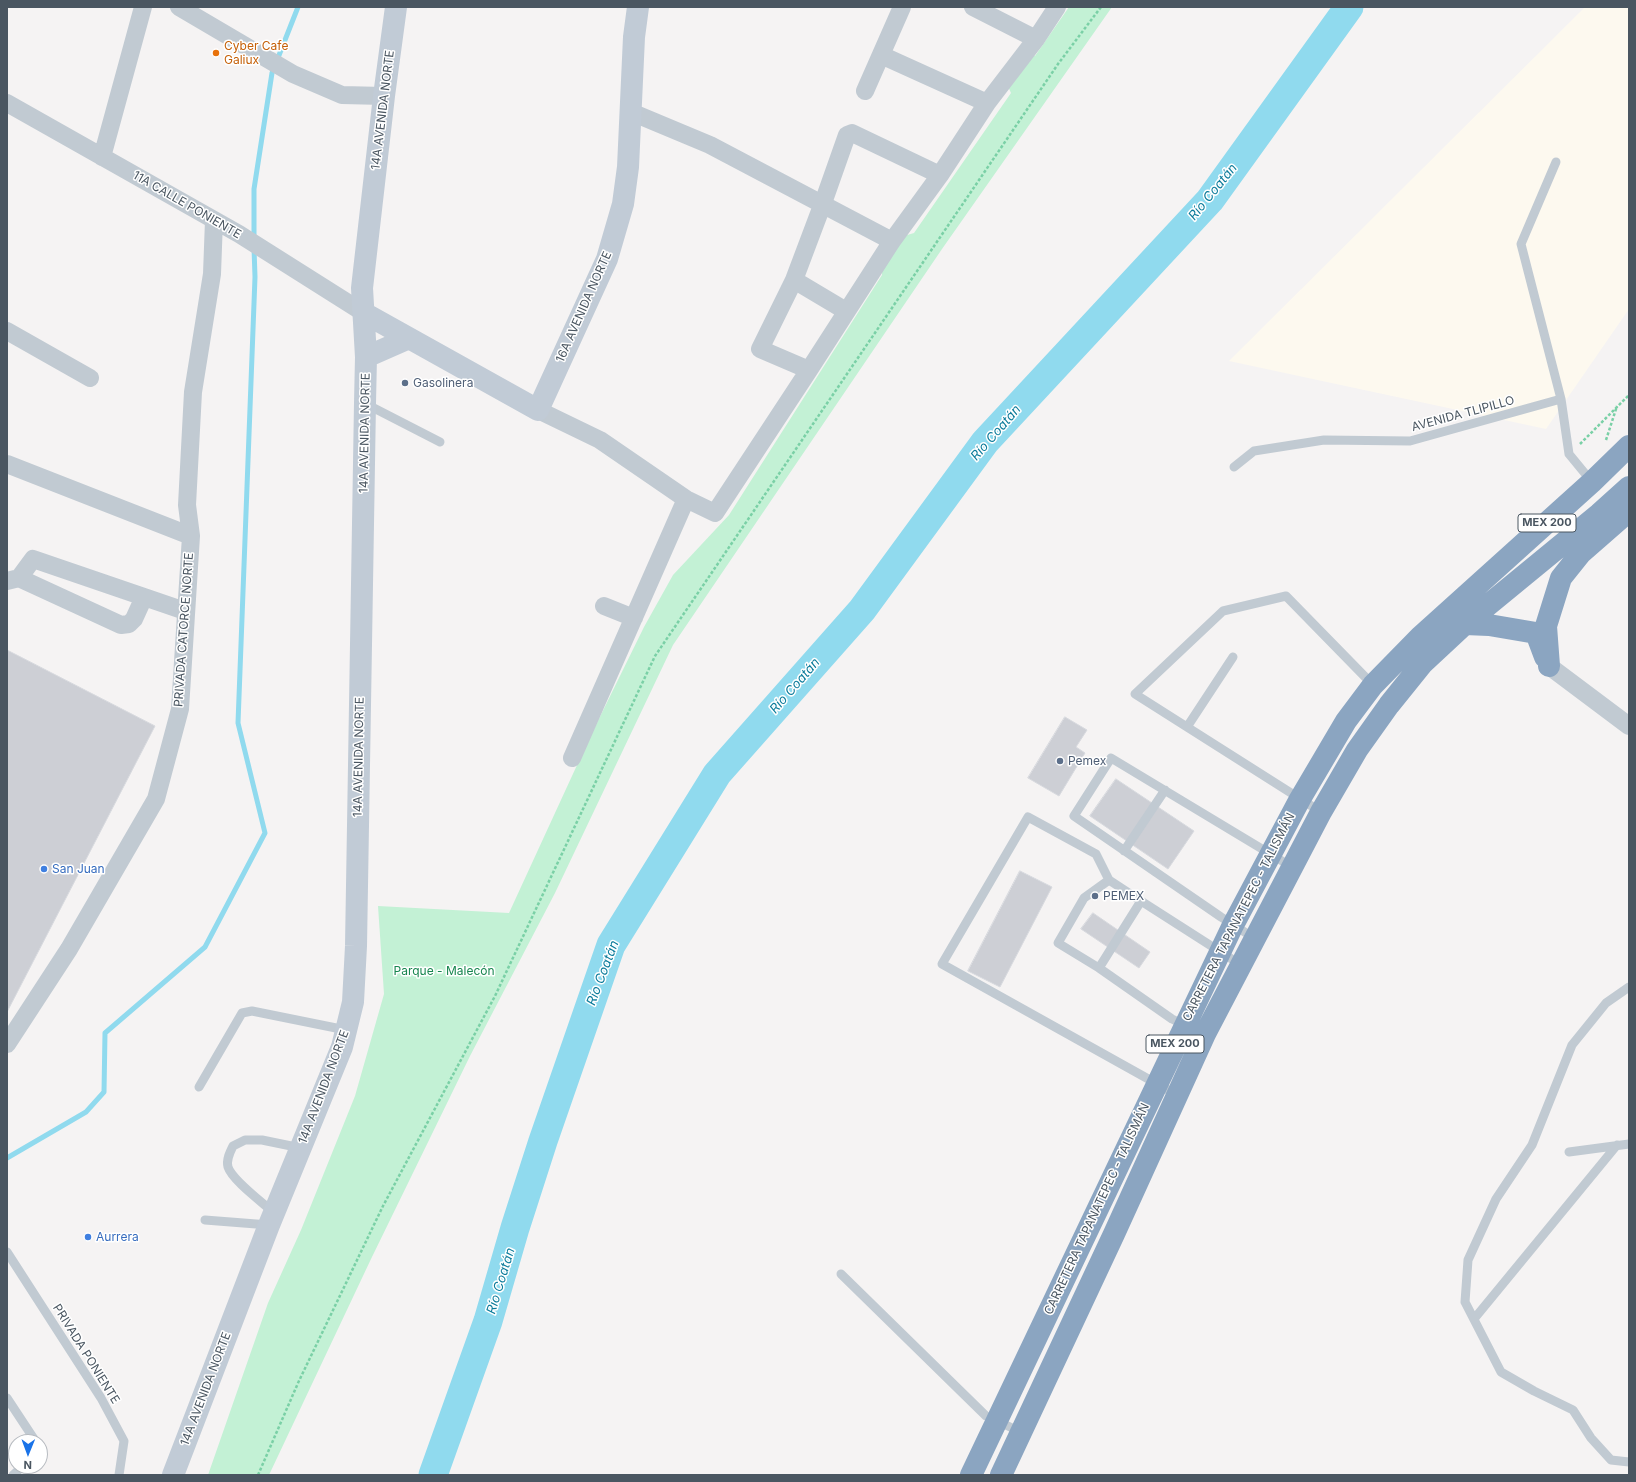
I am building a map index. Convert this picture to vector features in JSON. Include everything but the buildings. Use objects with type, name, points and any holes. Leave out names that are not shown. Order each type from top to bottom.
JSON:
[{"type":"highway","name":"CARRETERA TAPANATEPEC - TALISMÁN","points":[[1001,1475],[1114,1234],[1177,1095],[1194,1030],[1220,952],[1300,799],[1331,744],[1373,685],[1420,637],[1592,482],[1629,446]]},
{"type":"highway","name":"CARRETERA TAPANATEPEC - TALISMÁN","points":[[972,1475],[1156,1084],[1241,965],[1321,812],[1357,750],[1389,705],[1422,664],[1465,624],[1599,514],[1629,487]]},
{"type":"highway","points":[[1549,666],[1546,626],[1561,578],[1581,553],[1629,511]]},
{"type":"highway","points":[[1465,624],[1489,625],[1536,633],[1549,666]]},
{"type":"main road","name":"14A AVENIDA NORTE","points":[[173,1475],[272,1219],[342,1047],[353,1002],[356,946],[366,357],[362,288],[384,96],[396,7]]},
{"type":"main road","name":"16A AVENIDA NORTE","points":[[538,410],[607,259],[624,204],[628,167],[634,37],[638,7]]},
{"type":"main road","points":[[364,314],[538,410]]},
{"type":"main road","points":[[366,357],[407,339]]},
{"type":"street","points":[[102,157],[144,7]]},
{"type":"street","points":[[179,7],[293,74],[342,94],[384,96]]},
{"type":"street","points":[[865,90],[902,7]]},
{"type":"street","points":[[973,7],[1036,39]]},
{"type":"street","points":[[538,410],[600,440],[686,499],[715,513],[892,240],[940,175],[987,103],[1036,39],[1057,7]]},
{"type":"street","points":[[881,55],[987,103]]},
{"type":"street","name":"11A CALLE PONIENTE","points":[[7,103],[239,234],[364,314]]},
{"type":"street","points":[[631,112],[710,145],[892,240]]},
{"type":"street","points":[[809,370],[760,349],[794,280],[847,135],[852,133],[940,175]]},
{"type":"street","name":"PRIVADA CATORCE NORTE","points":[[7,1044],[69,949],[156,799],[180,709],[190,536],[187,505],[193,392],[212,274],[214,220]]},
{"type":"street","points":[[794,280],[846,311]]},
{"type":"street","points":[[7,331],[90,378]]},
{"type":"street","points":[[7,464],[190,536]]},
{"type":"street","points":[[572,758],[686,499]]},
{"type":"street","points":[[144,597],[134,619],[129,624],[121,625],[13,580],[32,559],[144,597],[185,611]]},
{"type":"street","points":[[604,606],[634,618]]},
{"type":"street","points":[[1549,666],[1629,726]]},
{"type":"lane","points":[[1556,162],[1522,244],[1561,399],[1569,454],[1592,482]]},
{"type":"lane","name":"AVENIDA TLIPILLO","points":[[1234,468],[1254,451],[1324,440],[1410,441],[1466,427],[1561,399]]},
{"type":"lane","points":[[365,403],[440,442]]},
{"type":"lane","points":[[1321,812],[1135,694],[1223,611],[1286,596],[1373,685]]},
{"type":"lane","points":[[1187,727],[1233,657]]},
{"type":"lane","points":[[1254,938],[1074,816],[1111,758],[1292,867]]},
{"type":"lane","points":[[1124,851],[1165,790]]},
{"type":"lane","points":[[1177,1095],[942,964],[1028,817],[1096,854],[1109,880],[1241,965]]},
{"type":"lane","points":[[1109,880],[1084,898],[1058,943],[1099,968],[1172,1018],[1194,1030]]},
{"type":"lane","points":[[1099,968],[1141,901]]},
{"type":"lane","points":[[1629,987],[1606,1003],[1572,1044],[1532,1145],[1496,1199],[1468,1260],[1465,1302],[1500,1372],[1573,1410],[1591,1438],[1611,1460],[1629,1462]]},
{"type":"lane","points":[[199,1087],[242,1013],[252,1011],[346,1030]]},
{"type":"lane","points":[[272,1219],[234,1177],[228,1167],[230,1152],[233,1146],[244,1140],[262,1140],[301,1148]]},
{"type":"lane","points":[[1569,1152],[1629,1144]]},
{"type":"lane","points":[[1474,1319],[1617,1145]]},
{"type":"lane","points":[[205,1220],[272,1219]]},
{"type":"lane","name":"PRIVADA PONIENTE","points":[[7,1252],[101,1398],[124,1441],[119,1475]]},
{"type":"lane","points":[[841,1274],[986,1416],[1021,1432]]},
{"type":"lane","points":[[7,1398],[31,1434]]},
{"type":"path","points":[[258,1475],[298,1383],[383,1206],[495,996],[655,656],[1058,64],[1101,7]]},
{"type":"path","points":[[1580,444],[1629,395]]},
{"type":"shaded area","points":[[1585,7],[1629,7],[1629,309],[1546,429],[1229,361]]},
{"type":"green space","name":"Parque - Malecón","points":[[1069,7],[1112,7],[942,249],[673,645],[555,893],[470,1056],[371,1259],[269,1475],[208,1475],[268,1303],[301,1230],[355,1096],[384,994],[378,906],[509,913],[589,739],[644,627],[673,575],[729,515],[882,275],[882,258],[897,238],[914,233],[1011,93],[1006,82],[1026,53],[1035,56]]},
{"type":"waterway","points":[[254,240],[254,189],[272,73],[298,7]]},
{"type":"waterway","name":"Río Coatán","points":[[433,1475],[488,1321],[515,1228],[543,1141],[611,945],[717,774],[862,610],[985,442],[1210,200],[1349,7]]},
{"type":"waterway","points":[[7,1158],[86,1112],[104,1092],[105,1033],[205,947],[265,833],[238,723],[255,277],[254,248]]},
{"type":"place","name":"Cyber Cafe Galiux","points":[[216,53]]},
{"type":"place","name":"Gasolinera","points":[[405,383]]},
{"type":"place","name":"Pemex","points":[[1060,761]]},
{"type":"place","name":"San Juan","points":[[44,869]]},
{"type":"place","name":"PEMEX","points":[[1095,896]]},
{"type":"place","name":"Aurrera","points":[[88,1237]]}]
